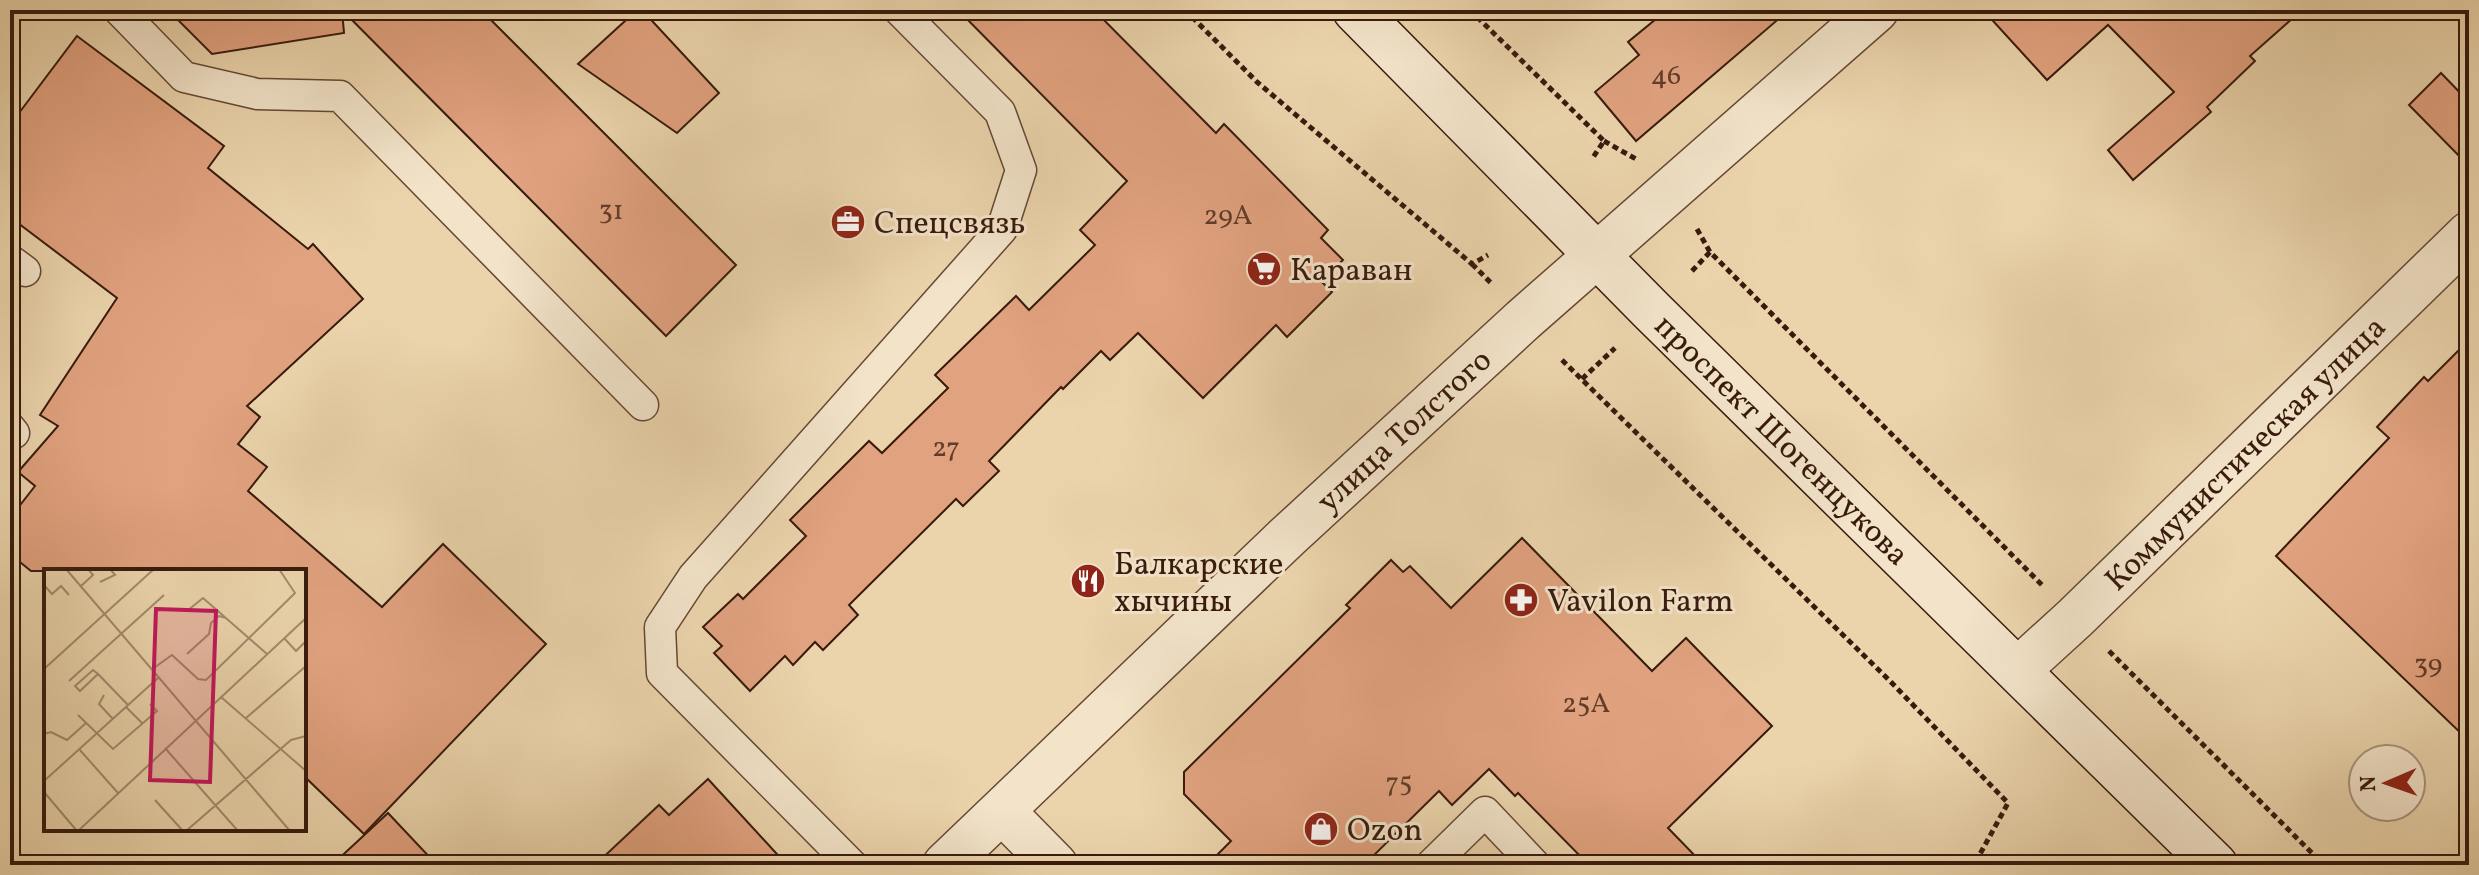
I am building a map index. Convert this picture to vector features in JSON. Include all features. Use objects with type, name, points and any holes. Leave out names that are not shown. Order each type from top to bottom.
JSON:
[{"type":"street","name":"проспект Шогенцукова","points":[[1355,10],[1652,311],[2215,865]]},
{"type":"street","name":"улица Толстого","points":[[945,865],[1287,537],[1597,254],[1876,10]]},
{"type":"street","name":"Коммунистическая улица","points":[[2018,670],[2469,234]]},
{"type":"street","points":[[1002,811],[1055,865]]},
{"type":"lane","points":[[119,10],[184,77],[257,94],[340,96],[643,405]]},
{"type":"lane","points":[[852,865],[662,673],[660,627],[693,577],[1002,229],[1021,170],[1000,112],[899,10]]},
{"type":"lane","points":[[1431,865],[1485,812],[1535,865]]},
{"type":"path","points":[[1185,10],[1257,82],[1491,283]]},
{"type":"path","points":[[1470,10],[1604,141],[1640,162]]},
{"type":"path","points":[[1592,159],[1604,141]]},
{"type":"path","points":[[1694,222],[1710,252],[2324,865]]},
{"type":"path","points":[[1692,271],[1710,252]]},
{"type":"path","points":[[1472,264],[1488,255]]},
{"type":"path","points":[[1582,379],[1615,348]]},
{"type":"path","points":[[1562,360],[1876,667],[2008,803],[1974,865]]},
{"type":"building","points":[[168,10],[342,10],[344,33],[212,54]]},
{"type":"building","points":[[342,10],[481,10],[736,265],[666,336]]},
{"type":"building","points":[[637,10],[642,10],[719,93],[677,133],[578,64]]},
{"type":"building","points":[[958,10],[1094,10],[1216,133],[1224,124],[1328,230],[1321,238],[1343,260],[1321,281],[1332,292],[1287,337],[1276,325],[1203,398],[1138,333],[1110,360],[1101,351],[989,461],[999,471],[963,506],[956,499],[849,605],[858,615],[823,650],[815,642],[793,665],[785,656],[750,691],[714,653],[722,646],[703,627],[738,594],[743,599],[806,536],[790,520],[869,441],[882,453],[948,388],[935,375],[1016,296],[1029,310],[1095,245],[1080,230],[1127,181]]},
{"type":"building","points":[[1667,10],[1789,10],[1636,141],[1595,92],[1639,55],[1628,42]]},
{"type":"building","points":[[1983,10],[2302,10],[2250,56],[2255,61],[2207,107],[2211,112],[2133,180],[2108,150],[2174,92],[2108,25],[2047,80]]},
{"type":"building","points":[[77,36],[224,146],[208,168],[308,249],[313,244],[363,299],[247,406],[260,417],[238,444],[267,467],[248,491],[382,607],[443,544],[546,644],[364,834],[306,778],[306,569],[31,571],[10,554],[10,518],[35,486],[18,472],[58,426],[40,415],[117,298],[10,217],[10,125]]},
{"type":"building","points":[[2441,73],[2469,102],[2469,166],[2409,105]]},
{"type":"building","points":[[2469,340],[2469,741],[2276,556],[2389,438],[2377,427],[2424,377],[2428,381]]},
{"type":"building","points":[[1522,538],[1652,671],[1686,638],[1772,726],[1668,828],[1704,865],[1589,865],[1518,793],[1515,796],[1489,769],[1452,805],[1439,791],[1364,865],[1207,865],[1231,841],[1184,794],[1184,772],[1350,608],[1346,605],[1391,560],[1403,572],[1410,566],[1451,608]]},
{"type":"building","points":[[708,779],[787,865],[595,865],[659,805],[669,815]]},
{"type":"building","points":[[388,813],[437,865],[332,865]]},
{"type":"place","name":"Спецсвязь","points":[[848,222]]},
{"type":"place","name":"Караван","points":[[1264,269]]},
{"type":"place","name":"Балкарские хычины","points":[[1088,581]]},
{"type":"place","name":"Vavilon Farm","points":[[1521,600]]},
{"type":"place","name":"Ozon","points":[[1321,829]]}]
